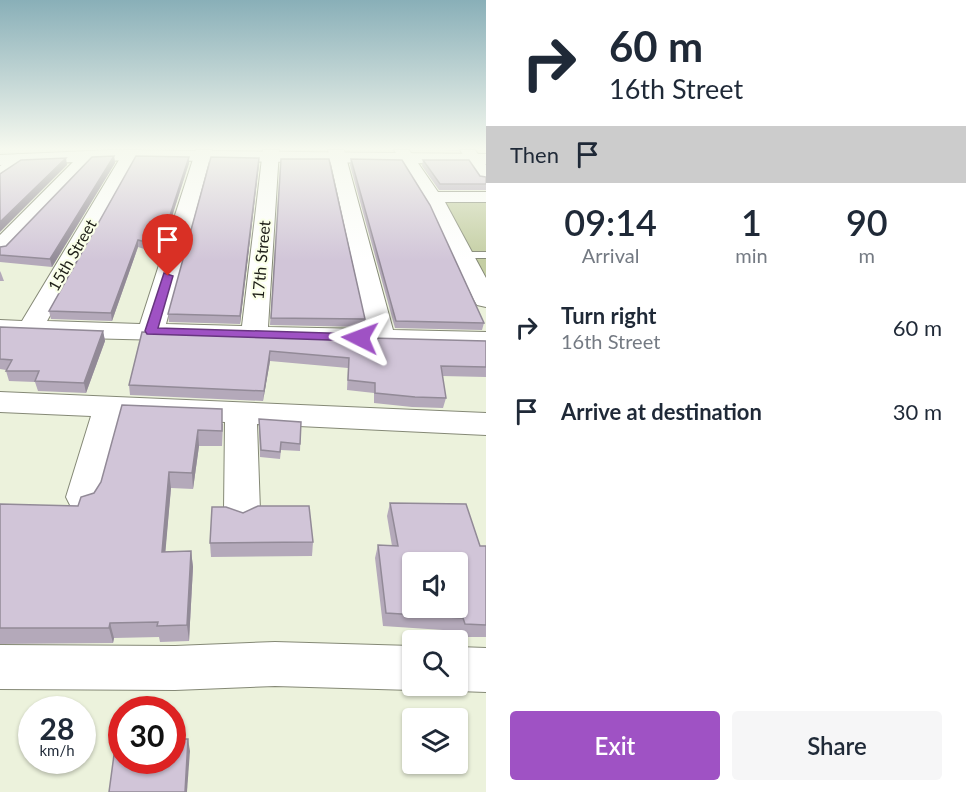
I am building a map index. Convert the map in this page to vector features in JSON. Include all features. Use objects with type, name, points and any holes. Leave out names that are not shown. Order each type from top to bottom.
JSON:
[{"type":"street","points":[[0,247],[58,187]]},
{"type":"street","name":"15th Street","points":[[30,329],[112,187]]},
{"type":"street","points":[[151,331],[192,187]]},
{"type":"street","name":"17th Street","points":[[254,333],[268,187]]},
{"type":"street","points":[[345,187],[382,339]]},
{"type":"street","points":[[426,187],[486,300]]},
{"type":"street","points":[[433,197],[486,197]]},
{"type":"street","points":[[0,328],[486,340]]},
{"type":"street","points":[[3,408],[109,409],[486,424]]},
{"type":"street","points":[[84,497],[109,409]]},
{"type":"street","points":[[241,415],[242,511]]},
{"type":"street","points":[[0,667],[175,668],[275,664],[402,668]]},
{"type":"street","points":[[468,669],[486,670]]},
{"type":"lane","points":[[462,255],[486,255]]},
{"type":"green space","points":[[433,197],[486,197],[486,299]]},
{"type":"building","points":[[0,187],[36,187],[0,222]]},
{"type":"building","points":[[63,187],[95,187],[50,259],[0,255],[0,247],[6,246]]},
{"type":"building","points":[[119,187],[179,187],[160,246],[138,240],[111,313],[49,311]]},
{"type":"building","points":[[203,187],[256,187],[240,316],[168,314]]},
{"type":"building","points":[[279,187],[335,187],[365,319],[271,318]]},
{"type":"building","points":[[359,187],[419,187],[430,205],[484,323],[396,321]]},
{"type":"building","points":[[0,327],[103,331],[84,383],[35,381],[39,371],[6,371],[12,360],[0,359]]},
{"type":"building","points":[[142,332],[486,341],[486,367],[441,366],[446,398],[375,393],[375,383],[348,380],[349,358],[270,351],[264,391],[129,385]]},
{"type":"building","points":[[122,405],[222,409],[222,431],[198,430],[192,473],[169,472],[162,552],[191,551],[187,625],[157,626],[158,622],[110,623],[109,628],[0,628],[0,504],[78,506],[81,497],[94,493],[101,482]]},
{"type":"building","points":[[259,419],[301,422],[300,444],[281,442],[280,452],[261,450]]},
{"type":"building","points":[[390,503],[466,504],[480,546],[486,546],[486,625],[465,624],[463,618],[468,618],[468,552],[402,552],[402,614],[386,613],[378,545],[398,546]]},
{"type":"building","points":[[258,506],[309,506],[313,542],[210,543],[212,507],[226,507],[243,513]]},
{"type":"building","points":[[186,739],[188,739],[185,792],[109,792],[111,774],[186,774]]},
{"type":"route","points":[[168,276],[151,331],[360,338]]}]
